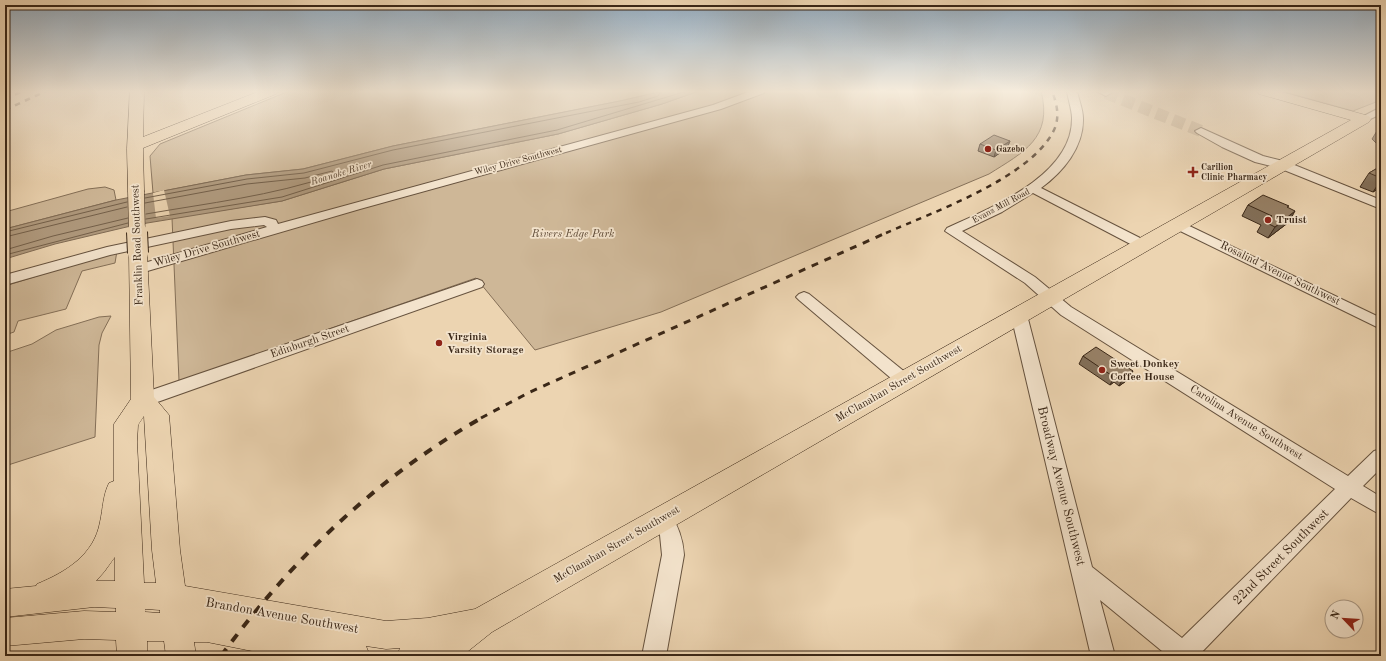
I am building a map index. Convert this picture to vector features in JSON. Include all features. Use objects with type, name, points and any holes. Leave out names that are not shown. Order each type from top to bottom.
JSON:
[{"type":"main road","name":"Franklin Road Southwest","points":[[136,122],[136,191],[143,400]]},
{"type":"main road","points":[[136,145],[194,122]]},
{"type":"main road","name":"McClanahan Street Southwest","points":[[438,656],[481,622],[521,601],[662,518],[1359,122]]},
{"type":"main road","points":[[132,656],[125,442],[126,424],[143,400],[157,415],[166,550],[181,656]]},
{"type":"main road","points":[[15,602],[63,587],[77,579],[96,562],[104,551],[111,533],[125,442]]},
{"type":"main road","name":"Brandon Avenue Southwest","points":[[15,602],[94,594],[131,611],[177,627],[207,628],[355,656]]},
{"type":"main road","name":"Brandon Avenue Southwest","points":[[5,632],[84,625],[172,597],[313,620],[386,635],[428,632],[481,622]]},
{"type":"main road","points":[[412,656],[481,622]]},
{"type":"street","name":"Wiley Drive Southwest","points":[[139,261],[275,229],[663,122]]},
{"type":"street","name":"Evans Mill Road","points":[[952,231],[1034,189],[1058,165],[1075,139],[1078,122]]},
{"type":"street","points":[[1283,165],[1267,154],[1234,141],[1201,131],[1239,151],[1259,159],[1283,165],[1381,205]]},
{"type":"street","points":[[1034,189],[1143,245]]},
{"type":"street","name":"Wiley Drive Southwest","points":[[5,280],[107,251],[217,228],[265,221],[271,223],[275,229]]},
{"type":"street","name":"Rosalind Avenue Southwest","points":[[1179,224],[1381,324]]},
{"type":"street","name":"Carolina Avenue Southwest","points":[[952,231],[1030,280],[1066,311],[1381,507]]},
{"type":"street","name":"Edinburgh Street","points":[[143,400],[477,284]]},
{"type":"street","points":[[804,297],[905,381]]},
{"type":"street","name":"Broadway Avenue Southwest","points":[[1019,315],[1103,656]]},
{"type":"street","name":"22nd Street Southwest","points":[[1183,655],[1381,456]]},
{"type":"street","points":[[654,656],[673,555],[673,541],[669,529],[662,518]]},
{"type":"street","points":[[1082,572],[1183,655]]},
{"type":"green space","points":[[214,122],[515,122],[393,146],[303,169],[246,175],[153,193],[150,156],[160,144]]},
{"type":"green space","name":"Rivers Edge Park","points":[[600,122],[1043,122],[1033,142],[1014,158],[989,174],[661,312],[535,350],[476,278],[179,381],[172,218],[282,201],[384,169],[558,134]]},
{"type":"green space","points":[[105,187],[114,190],[116,200],[5,229],[5,212],[88,189]]},
{"type":"green space","points":[[117,251],[115,263],[82,271],[66,309],[18,321],[14,332],[5,335],[5,286]]},
{"type":"green space","points":[[111,316],[102,333],[99,345],[95,437],[5,466],[5,353],[32,344],[56,330],[99,317]]},
{"type":"water","name":"Roanoke River","points":[[515,122],[600,122],[558,134],[384,169],[282,201],[135,225],[55,244],[5,259],[5,229],[116,200],[246,175],[303,169],[393,146]]},
{"type":"pier","points":[[164,190],[170,216],[156,218],[153,193]]},
{"type":"building","points":[[994,135],[1010,141],[996,150],[980,144]]},
{"type":"building","points":[[1381,166],[1381,178],[1369,173]]},
{"type":"building","points":[[1263,195],[1289,206],[1287,207],[1295,211],[1275,227],[1263,221],[1272,216],[1248,205]]},
{"type":"building","points":[[1096,347],[1133,371],[1123,378],[1118,374],[1114,377],[1083,356]]},
{"type":"tunnel","points":[[1178,122],[1201,131]]},
{"type":"railway","points":[[886,233],[954,204],[1003,178],[1025,163],[1042,147],[1054,130],[1057,122]]},
{"type":"railway","points":[[481,418],[530,392],[888,232]]},
{"type":"railway","points":[[221,656],[277,586],[307,553],[339,523],[407,466],[483,417]]},
{"type":"place","name":"Gazebo","points":[[988,149]]},
{"type":"place","name":"Carilion Clinic Pharmacy","points":[[1193,172]]},
{"type":"place","name":"Truist","points":[[1268,220]]},
{"type":"place","name":"Virginia Varsity Storage","points":[[439,343]]},
{"type":"place","name":"Sweet Donkey Coffee House","points":[[1102,370]]}]
